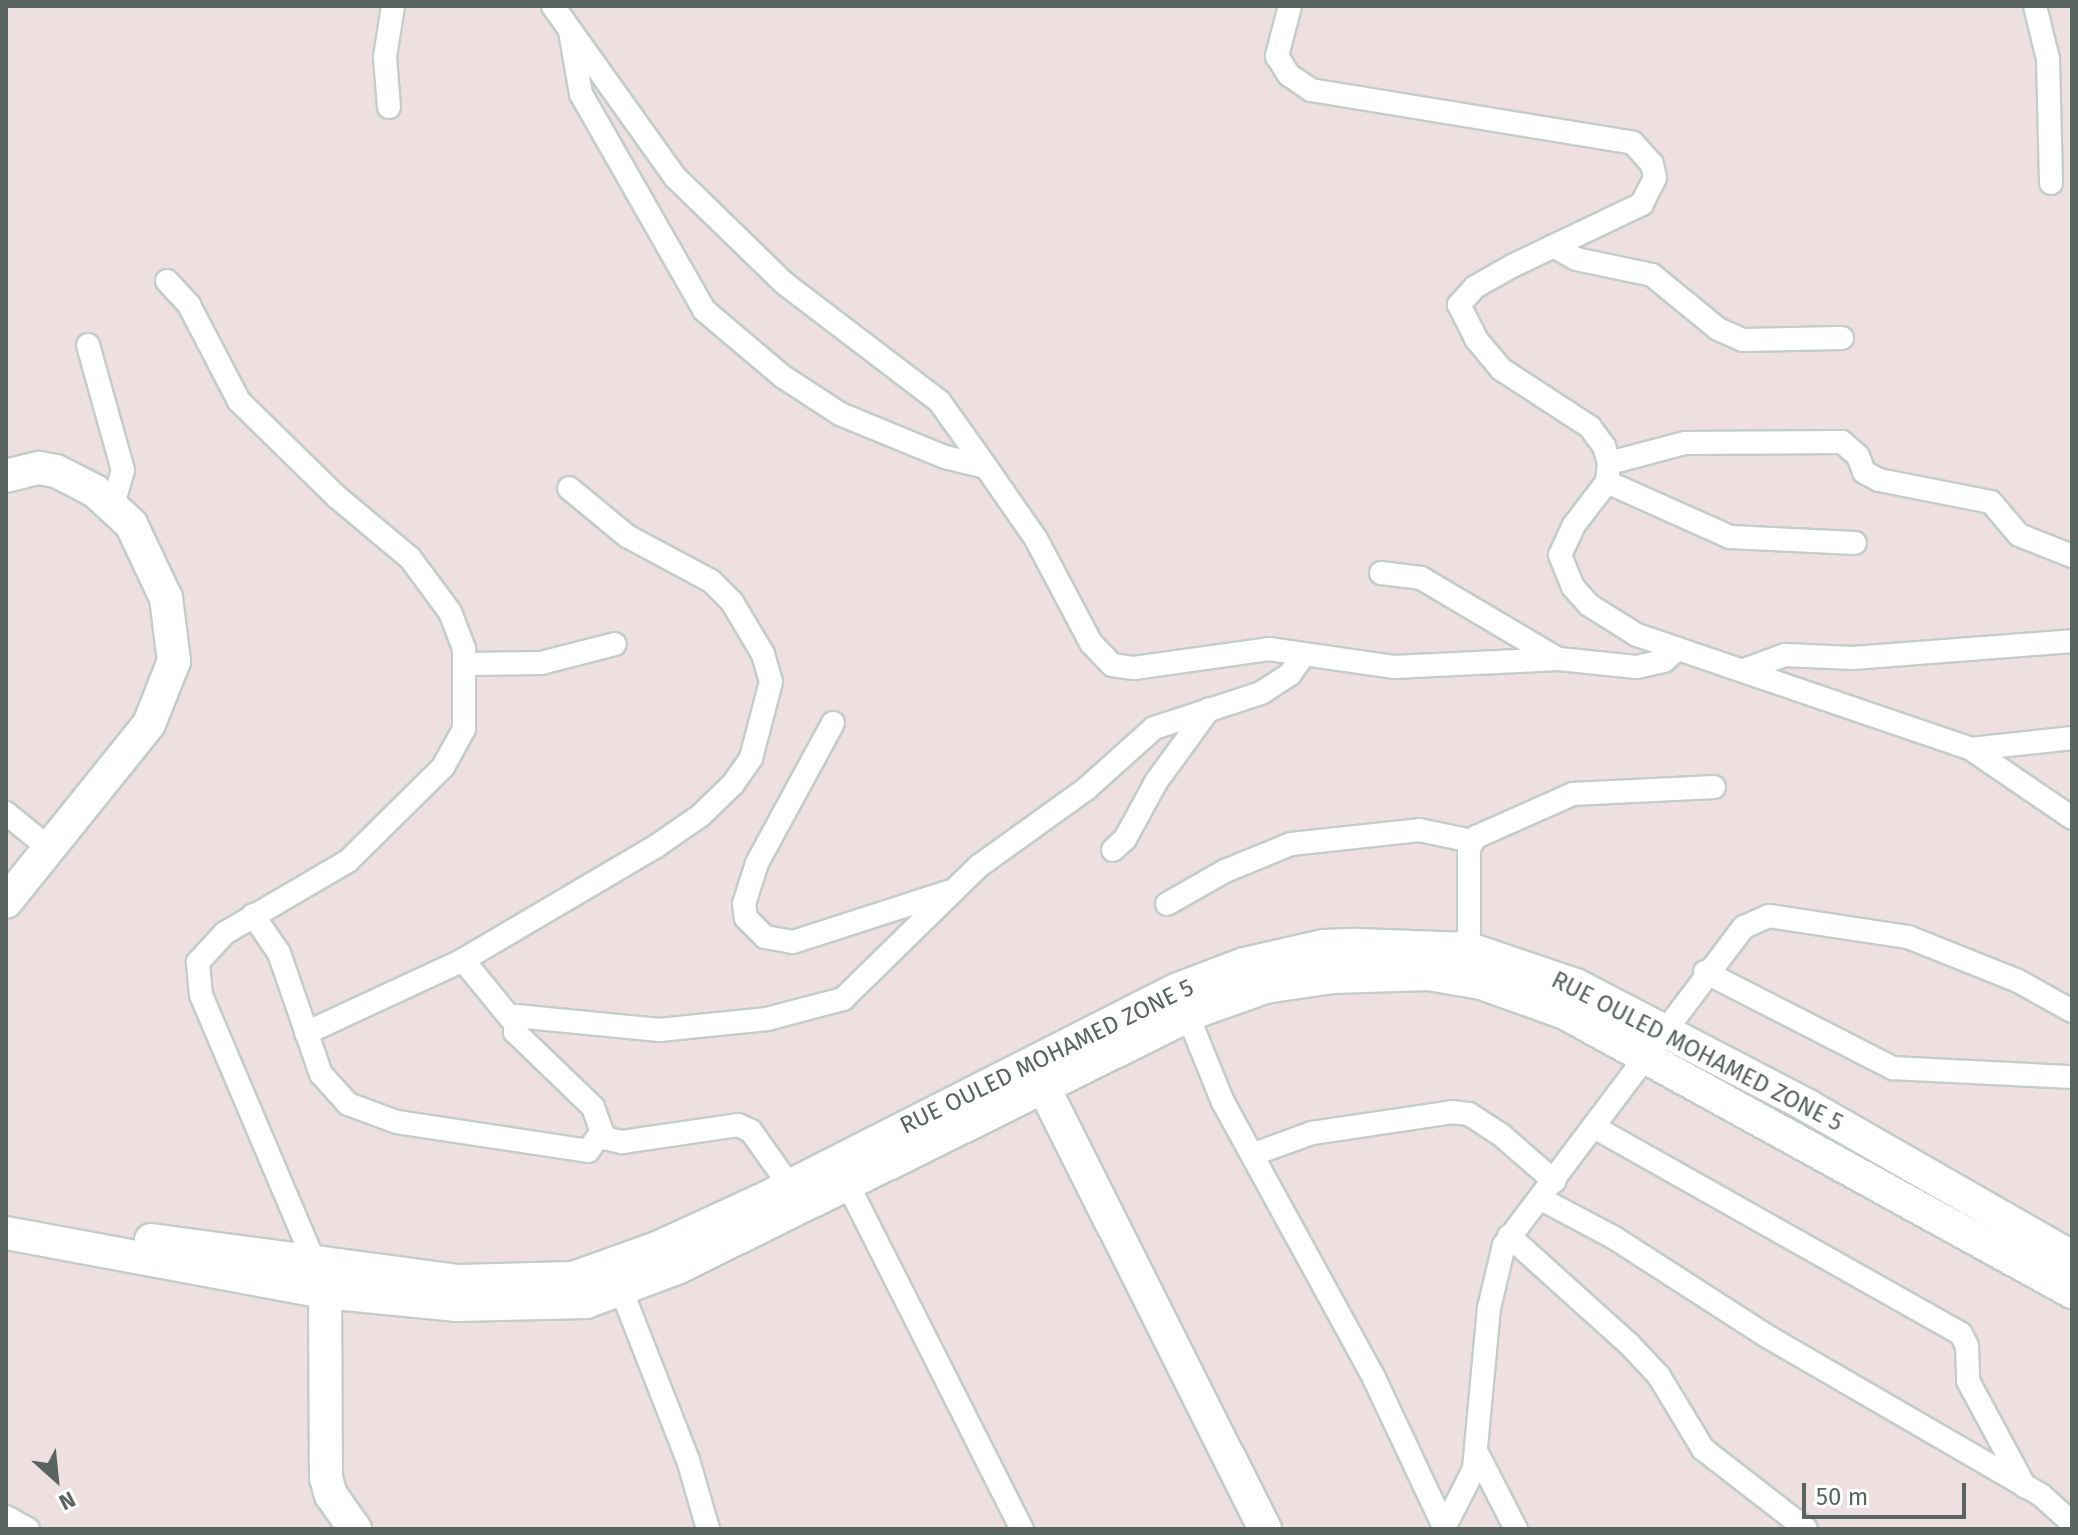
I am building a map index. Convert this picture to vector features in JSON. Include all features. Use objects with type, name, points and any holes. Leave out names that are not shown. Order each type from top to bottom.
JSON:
[{"type":"street","points":[[389,107],[385,57],[393,6]]},
{"type":"street","points":[[553,6],[675,177],[784,283],[939,401],[1036,539],[1091,643],[1112,665],[1134,668],[1235,651],[1394,667],[1559,659],[1650,666],[1677,649]]},
{"type":"street","points":[[1290,6],[1277,56],[1289,75],[1311,90],[1633,143],[1645,151],[1655,178],[1642,204],[1475,287],[1459,305],[1461,314],[1490,358],[1509,377],[1590,427],[1608,472],[1730,537],[1855,543]]},
{"type":"street","points":[[2035,6],[2048,59],[2051,183]]},
{"type":"street","points":[[570,31],[581,94],[704,310],[782,376],[840,414],[945,457],[986,467]]},
{"type":"street","points":[[1553,246],[1576,259],[1652,275],[1718,329],[1743,340],[1842,338]]},
{"type":"street","points":[[167,281],[189,305],[239,401],[434,585],[450,612],[466,664],[464,729],[443,767],[348,861],[253,915],[201,954],[201,995],[325,1292],[326,1478],[331,1495],[355,1529]]},
{"type":"street","points":[[88,345],[123,470],[113,506]]},
{"type":"street","points":[[2072,556],[2019,535],[1991,502],[1879,480],[1864,472],[1858,456],[1842,442],[1685,443],[1608,472],[1574,525],[1560,555],[1563,567],[1589,605],[1637,635],[1971,749],[2072,818]]},
{"type":"street","points":[[6,476],[39,468],[56,471],[113,506],[141,539],[166,598],[172,674],[149,724],[6,902]]},
{"type":"street","points":[[306,1033],[463,960],[700,816],[744,771],[758,741],[771,691],[763,654],[720,588],[627,536],[569,488]]},
{"type":"street","points":[[1381,573],[1421,578],[1559,659]]},
{"type":"street","points":[[1744,670],[1785,655],[1853,658],[2072,641]]},
{"type":"street","points":[[466,664],[541,663],[615,644]]},
{"type":"street","points":[[512,1020],[532,1014],[659,1030],[767,1019],[843,999],[953,890],[1013,838],[1086,789],[1154,728],[1275,687],[1303,656]]},
{"type":"street","points":[[1113,850],[1209,709]]},
{"type":"street","points":[[833,723],[757,863],[744,904],[746,918],[765,937],[793,942],[953,890]]},
{"type":"street","points":[[1971,749],[2072,738]]},
{"type":"street","points":[[1167,904],[1225,871],[1291,844],[1419,830],[1472,841],[1573,794],[1714,787]]},
{"type":"street","points":[[6,813],[50,849]]},
{"type":"street","points":[[1469,949],[1472,841]]},
{"type":"street","points":[[253,915],[279,953],[306,1033],[334,1093],[366,1114],[578,1153],[588,1151],[600,1137]]},
{"type":"street","points":[[1444,1528],[1465,1495],[1476,1451],[1489,1308],[1500,1254],[1509,1236],[1548,1190],[1705,972],[1744,927],[1769,916],[1908,937],[2018,981],[2072,1011]]},
{"type":"street","name":"RUE OULED MOHAMED ZONE 5","points":[[6,1215],[215,1249],[460,1281],[524,1283],[573,1278],[617,1279],[842,1174],[1037,1075],[1176,990],[1244,964],[1323,946],[1469,949],[1576,985],[1654,1042],[2072,1292]]},
{"type":"street","points":[[463,960],[512,1020],[515,1032],[593,1107],[600,1137]]},
{"type":"street","points":[[1705,972],[1893,1068],[2072,1077]]},
{"type":"street","name":"RUE OULED MOHAMED ZONE 5","points":[[1037,1075],[1265,987],[1333,977],[1428,974],[1511,992],[1654,1042],[2072,1257]]},
{"type":"street","points":[[1188,1016],[1223,1102],[1374,1378],[1444,1528]]},
{"type":"street","points":[[1037,1075],[1265,1529]]},
{"type":"street","points":[[1254,1154],[1312,1133],[1452,1112],[1469,1114],[1500,1134],[1548,1190],[1613,1237],[1765,1335],[2067,1510]]},
{"type":"street","points":[[600,1137],[622,1142],[738,1125],[751,1131],[790,1186]]},
{"type":"street","points":[[1594,1127],[1961,1334],[1967,1346],[1968,1381],[2025,1487]]},
{"type":"street","points":[[842,1174],[1022,1529]]},
{"type":"street","name":"RUE OULED MOHAMED ZONE 5","points":[[6,1233],[325,1292],[457,1305],[586,1302],[617,1279],[790,1186],[842,1174]]},
{"type":"street","points":[[1509,1236],[1628,1343],[1659,1376],[1703,1449],[1806,1529]]},
{"type":"street","points":[[617,1279],[688,1460],[708,1529]]},
{"type":"street","points":[[1476,1451],[1516,1529]]},
{"type":"street","points":[[6,1517],[28,1529]]}]
